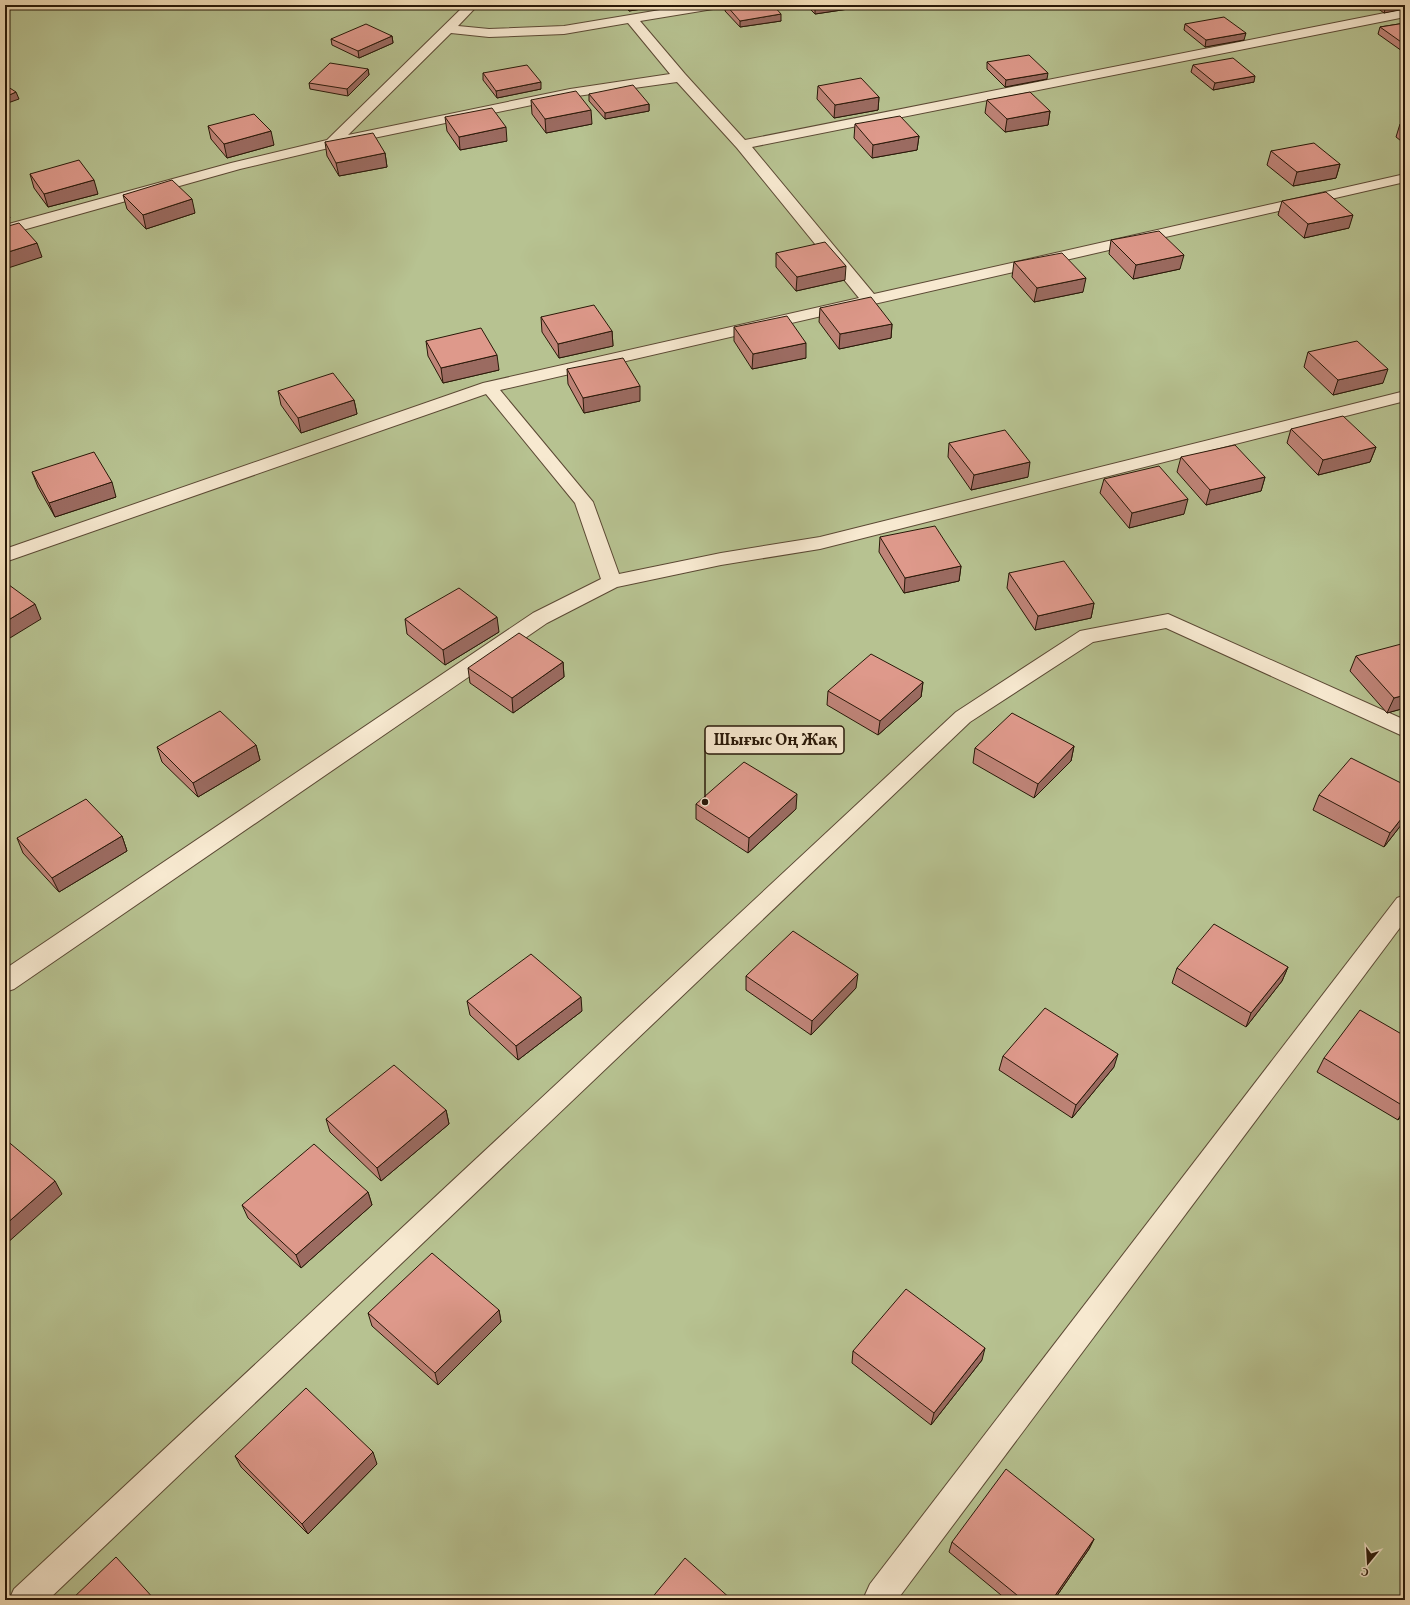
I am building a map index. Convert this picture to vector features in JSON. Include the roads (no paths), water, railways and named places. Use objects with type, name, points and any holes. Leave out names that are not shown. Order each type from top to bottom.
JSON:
[{"type":"lane","points":[[332,143],[472,5]]},
{"type":"lane","points":[[447,29],[489,33],[564,30],[713,5]]},
{"type":"lane","points":[[742,145],[1405,13]]},
{"type":"lane","points":[[630,19],[742,145],[870,300]]},
{"type":"lane","points":[[5,230],[221,170],[332,143],[570,93],[680,77]]},
{"type":"lane","points":[[5,556],[489,387],[1405,178]]},
{"type":"lane","points":[[489,387],[584,502],[612,582]]},
{"type":"lane","points":[[5,982],[540,618],[612,582],[721,559],[820,543],[1405,396]]},
{"type":"lane","points":[[25,1600],[963,718],[1087,636],[1168,621],[1405,729]]},
{"type":"lane","points":[[881,1595],[1405,904]]},
{"type":"place","name":"Шығыс Оң Жақ","points":[[705,802]]}]
